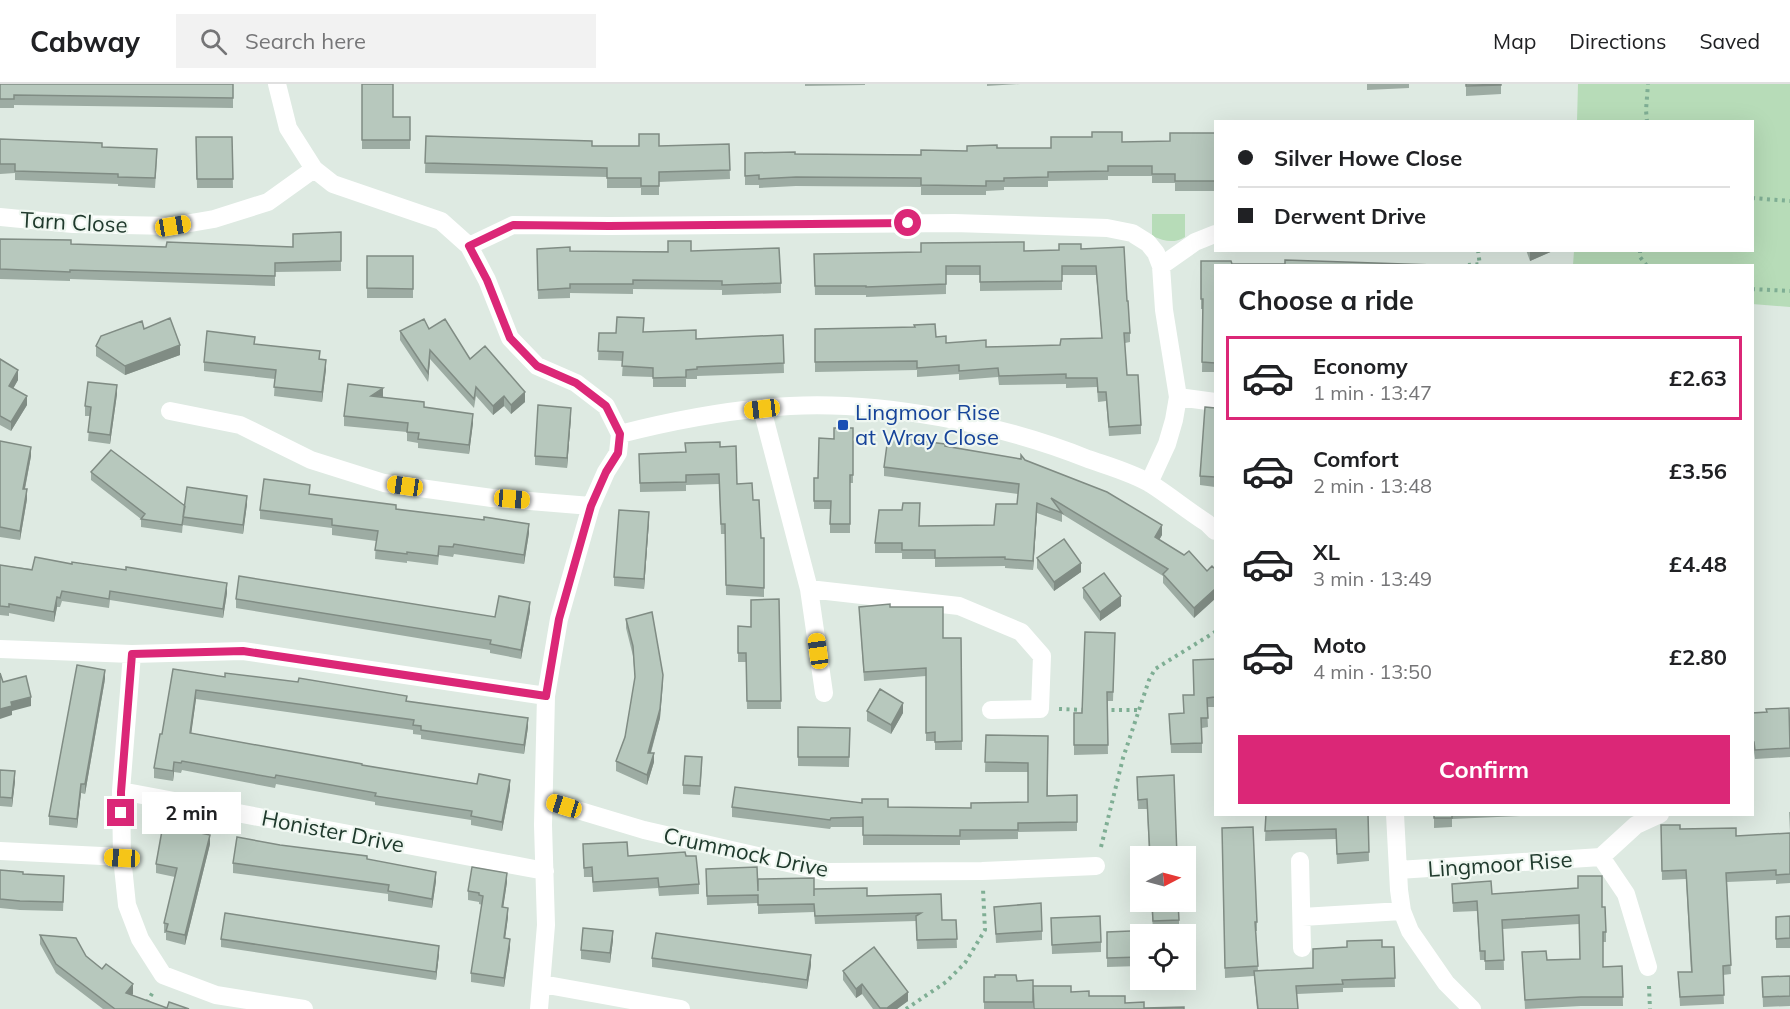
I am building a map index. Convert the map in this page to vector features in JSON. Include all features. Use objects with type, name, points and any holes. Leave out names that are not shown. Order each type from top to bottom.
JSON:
[{"type":"street","points":[[277,84],[288,128],[314,169],[333,184],[441,221],[469,246],[487,280],[510,338],[537,366],[576,383],[606,406],[620,434],[618,453],[606,472],[591,506],[559,619],[546,696],[543,825],[546,925],[539,1009]]},
{"type":"street","name":"Tarn Close","points":[[0,218],[73,224],[173,226],[214,219],[268,202],[314,169]]},
{"type":"street","points":[[469,246],[513,225],[954,223],[1107,228],[1132,233],[1148,243],[1156,253],[1161,266],[1164,310],[1178,397],[1167,444],[1149,483]]},
{"type":"street","points":[[1161,266],[1196,242],[1214,234]]},
{"type":"street","points":[[1178,397],[1214,402]]},
{"type":"street","points":[[620,434],[693,418],[791,406],[845,407],[905,412],[954,421],[1058,447],[1149,483],[1214,530]]},
{"type":"street","points":[[762,409],[809,589],[824,693]]},
{"type":"street","points":[[170,411],[240,425],[311,460],[384,483],[492,498],[591,506]]},
{"type":"street","points":[[809,589],[959,606],[1021,632],[1042,657],[1040,709],[991,710]]},
{"type":"street","points":[[0,649],[132,654],[243,651],[546,696]]},
{"type":"street","points":[[132,654],[121,792],[122,858],[128,905],[140,939],[163,975],[216,995],[304,1009]]},
{"type":"street","name":"Honister Drive","points":[[121,792],[545,871]]},
{"type":"street","name":"Crummock Drive","points":[[544,800],[644,830],[827,872],[982,871],[1096,866]]},
{"type":"street","name":"Lingmoor Rise","points":[[1395,816],[1402,911],[1410,931],[1446,983],[1472,1009]]},
{"type":"street","name":"Lingmoor Rise","points":[[1398,870],[1601,857],[1636,825],[1656,816]]},
{"type":"street","points":[[0,851],[122,858]]},
{"type":"street","name":"Lingmoor Rise","points":[[1601,857],[1626,894],[1648,967]]},
{"type":"street","points":[[1300,861],[1302,948]]},
{"type":"street","points":[[1302,917],[1402,911]]},
{"type":"street","points":[[542,984],[681,1009]]},
{"type":"path","points":[[1647,120],[1648,84]]},
{"type":"path","points":[[1754,198],[1790,201]]},
{"type":"path","points":[[1754,289],[1790,291]]},
{"type":"path","points":[[1096,866],[1123,758],[1149,680],[1155,669],[1214,633]]},
{"type":"path","points":[[1040,709],[1139,710]]},
{"type":"path","points":[[906,1009],[946,982],[965,963],[985,930],[982,871]]},
{"type":"green space","points":[[1578,84],[1790,84],[1790,307],[1754,304],[1754,264],[1573,264],[1574,252],[1754,252],[1754,120],[1577,120]]},
{"type":"green space","points":[[1152,214],[1185,214],[1185,237],[1169,241],[1152,236]]},
{"type":"building","points":[[0,84],[233,84],[233,98],[14,95],[14,99],[0,99]]},
{"type":"building","points":[[362,84],[393,84],[393,117],[410,117],[410,140],[362,140]]},
{"type":"building","points":[[1466,84],[1501,84],[1501,85],[1466,86]]},
{"type":"building","points":[[1092,132],[1122,132],[1122,142],[1170,141],[1170,133],[1214,133],[1214,181],[1175,181],[1175,174],[1152,174],[1152,166],[1108,166],[1108,171],[1048,172],[1048,177],[1004,178],[1004,181],[986,181],[986,186],[921,185],[921,178],[759,179],[759,175],[745,176],[745,153],[921,155],[921,150],[967,151],[967,146],[1051,148],[1051,137],[1092,137]]},
{"type":"building","points":[[639,134],[659,134],[659,146],[729,144],[730,170],[659,172],[659,186],[641,186],[641,178],[607,178],[607,168],[425,163],[426,136],[592,141],[592,146],[639,146]]},
{"type":"building","points":[[196,137],[232,137],[233,179],[197,179]]},
{"type":"building","points":[[0,139],[102,143],[102,147],[157,149],[155,178],[118,177],[118,174],[15,171],[15,164],[0,164]]},
{"type":"building","points":[[341,232],[341,261],[275,263],[275,276],[0,269],[0,239],[71,240],[71,244],[166,247],[167,242],[293,247],[293,234]]},
{"type":"building","points":[[668,241],[691,241],[691,251],[779,248],[781,283],[722,285],[722,281],[633,280],[633,284],[570,284],[570,288],[538,290],[537,249],[570,247],[570,251],[668,252]]},
{"type":"building","points":[[1024,242],[1024,251],[1059,250],[1059,244],[1081,244],[1081,249],[1124,247],[1130,333],[1124,333],[1127,375],[1138,375],[1141,425],[1109,427],[1106,392],[1098,392],[1097,378],[1066,378],[1066,374],[999,376],[998,368],[959,371],[959,365],[917,368],[917,361],[815,362],[815,329],[915,327],[914,325],[935,324],[936,337],[946,336],[946,343],[986,340],[986,347],[1060,345],[1061,339],[1102,338],[1096,266],[1062,266],[1062,281],[980,282],[980,266],[946,266],[946,284],[815,286],[814,254],[921,252],[921,243]]},
{"type":"building","points":[[367,256],[413,256],[413,289],[367,288]]},
{"type":"building","points":[[1285,260],[1404,264],[1285,264]]},
{"type":"building","points":[[1201,261],[1231,261],[1232,264],[1214,264],[1214,363],[1202,362]]},
{"type":"building","points":[[617,317],[644,318],[643,332],[696,330],[696,339],[783,335],[784,363],[697,367],[697,369],[686,370],[686,377],[653,378],[653,368],[622,366],[623,352],[598,351],[599,333],[616,333]]},
{"type":"building","points":[[170,318],[180,345],[125,366],[96,346],[101,336],[142,321],[144,329]]},
{"type":"building","points":[[424,319],[429,329],[445,319],[470,359],[485,346],[525,392],[511,405],[504,396],[493,406],[476,387],[474,399],[430,350],[428,373],[400,331]]},
{"type":"building","points":[[207,331],[255,337],[254,344],[320,351],[319,359],[326,360],[322,392],[274,387],[276,370],[204,362]]},
{"type":"building","points":[[0,359],[18,370],[9,386],[27,396],[11,422],[0,416]]},
{"type":"building","points":[[88,382],[117,385],[110,435],[88,432],[91,407],[85,406]]},
{"type":"building","points":[[348,384],[383,388],[371,396],[424,402],[424,407],[473,414],[469,445],[418,439],[419,433],[407,432],[408,423],[344,416]]},
{"type":"building","points":[[538,405],[571,408],[567,458],[535,456]]},
{"type":"building","points":[[1205,407],[1214,408],[1214,477],[1200,476]]},
{"type":"building","points":[[834,428],[853,428],[850,524],[830,524],[831,501],[814,501],[814,478],[818,478],[819,438],[834,439]]},
{"type":"building","points":[[888,437],[945,444],[945,446],[1021,459],[1021,455],[1025,460],[1107,492],[1162,525],[1155,537],[1184,555],[1189,551],[1207,571],[1212,566],[1214,568],[1214,590],[1194,608],[1163,574],[1168,569],[1051,498],[1062,513],[1037,503],[1033,561],[1005,559],[1005,557],[935,558],[935,550],[902,550],[902,543],[875,543],[879,510],[902,510],[903,503],[920,503],[919,526],[994,525],[996,504],[1017,504],[1019,484],[884,467]]},
{"type":"building","points":[[0,441],[31,447],[23,489],[27,489],[20,531],[0,527]]},
{"type":"building","points":[[720,442],[720,447],[736,446],[737,484],[752,483],[753,500],[759,500],[761,538],[764,538],[764,588],[726,585],[725,524],[721,524],[719,474],[686,475],[686,482],[640,483],[639,454],[686,452],[685,443]]},
{"type":"building","points":[[111,450],[185,506],[182,525],[141,519],[145,514],[91,472]]},
{"type":"building","points":[[264,479],[310,485],[309,494],[396,505],[396,509],[484,520],[484,517],[529,524],[524,555],[454,544],[453,547],[439,546],[438,556],[375,550],[378,531],[332,525],[332,519],[260,510]]},
{"type":"building","points":[[187,487],[247,496],[243,525],[183,517]]},
{"type":"building","points":[[619,510],[649,512],[644,579],[614,577]]},
{"type":"building","points":[[1064,539],[1081,563],[1054,582],[1037,558]]},
{"type":"building","points":[[35,557],[126,570],[126,567],[227,583],[223,609],[110,591],[109,599],[62,591],[60,598],[57,597],[54,612],[9,604],[9,607],[0,606],[0,565],[32,570]]},
{"type":"building","points":[[1104,573],[1121,596],[1100,612],[1083,588]]},
{"type":"building","points":[[239,576],[495,617],[499,596],[530,602],[521,650],[490,644],[491,640],[236,599]]},
{"type":"building","points":[[779,599],[781,701],[747,701],[746,653],[738,653],[738,626],[751,627],[751,600]]},
{"type":"building","points":[[890,604],[890,607],[943,607],[943,638],[961,638],[962,741],[935,742],[935,732],[926,733],[926,668],[864,672],[859,607]]},
{"type":"building","points":[[652,612],[663,675],[660,709],[648,753],[654,753],[647,775],[616,761],[625,737],[635,677],[633,646],[626,619]]},
{"type":"building","points":[[1085,632],[1115,633],[1113,692],[1107,692],[1108,745],[1074,745],[1074,713],[1082,713]]},
{"type":"building","points":[[1214,659],[1214,697],[1207,698],[1208,718],[1201,718],[1202,743],[1171,744],[1169,714],[1184,713],[1183,695],[1194,695],[1193,660]]},
{"type":"building","points":[[77,665],[105,670],[85,784],[81,784],[77,819],[49,816]]},
{"type":"building","points":[[173,669],[225,677],[225,673],[298,682],[299,678],[407,696],[406,701],[528,718],[524,745],[421,730],[421,726],[413,725],[414,720],[196,690],[190,733],[477,784],[479,774],[510,780],[502,822],[471,816],[472,811],[375,796],[376,793],[276,775],[275,778],[182,761],[181,763],[174,762],[173,771],[154,768]]},
{"type":"building","points":[[0,673],[3,682],[26,676],[31,697],[11,702],[12,706],[0,709]]},
{"type":"building","points":[[880,689],[903,703],[891,725],[867,711]]},
{"type":"building","points":[[1789,708],[1790,748],[1755,750],[1754,713],[1767,712],[1766,709]]},
{"type":"building","points":[[798,727],[850,728],[849,757],[798,757]]},
{"type":"building","points":[[986,735],[1048,736],[1047,796],[1077,795],[1077,822],[1018,823],[1018,830],[960,830],[960,836],[863,835],[863,817],[831,818],[830,820],[732,807],[735,787],[862,803],[862,799],[888,799],[888,807],[971,808],[971,803],[1028,802],[1028,763],[985,762]]},
{"type":"building","points":[[685,756],[702,757],[700,786],[683,785]]},
{"type":"building","points":[[0,770],[15,771],[12,798],[0,797]]},
{"type":"building","points":[[1174,775],[1177,846],[1149,846],[1147,799],[1138,800],[1137,777]]},
{"type":"building","points":[[1266,816],[1368,816],[1369,852],[1337,854],[1336,829],[1265,831]]},
{"type":"building","points":[[1434,816],[1452,816],[1452,818],[1434,818]]},
{"type":"building","points":[[163,825],[210,835],[185,935],[166,931],[168,924],[164,923],[177,868],[156,864]]},
{"type":"building","points":[[1661,825],[1680,825],[1680,829],[1736,828],[1736,836],[1790,833],[1790,874],[1776,875],[1776,870],[1726,873],[1731,965],[1723,966],[1724,995],[1680,997],[1678,972],[1692,972],[1686,870],[1662,871]]},
{"type":"building","points":[[1253,827],[1258,966],[1225,968],[1222,828]]},
{"type":"building","points":[[237,837],[367,856],[367,859],[436,872],[432,899],[388,891],[389,885],[233,863]]},
{"type":"building","points":[[627,842],[628,856],[685,852],[686,856],[696,856],[699,884],[659,887],[658,878],[593,882],[592,867],[584,868],[583,844]]},
{"type":"building","points":[[472,867],[507,873],[502,907],[508,908],[504,938],[510,939],[504,978],[471,973],[483,896],[468,891]]},
{"type":"building","points":[[757,867],[758,891],[758,879],[814,878],[814,889],[867,888],[867,896],[941,894],[942,920],[956,920],[957,939],[917,940],[916,916],[921,913],[815,916],[814,904],[758,905],[758,895],[707,896],[706,869]]},
{"type":"building","points":[[0,870],[23,872],[23,874],[64,876],[63,902],[0,899]]},
{"type":"building","points":[[1578,876],[1602,876],[1602,907],[1605,907],[1606,932],[1603,932],[1603,967],[1622,966],[1623,997],[1525,1000],[1522,952],[1546,951],[1547,960],[1580,959],[1579,915],[1502,920],[1504,960],[1485,961],[1485,951],[1480,951],[1477,901],[1453,903],[1452,884],[1491,881],[1492,894],[1578,888]]},
{"type":"building","points":[[1041,903],[1042,931],[996,934],[994,907]]},
{"type":"building","points":[[1153,912],[1179,912],[1179,920],[1153,921]]},
{"type":"building","points":[[225,913],[439,946],[436,972],[221,939]]},
{"type":"building","points":[[1100,916],[1101,942],[1052,945],[1051,918]]},
{"type":"building","points":[[1790,916],[1790,938],[1776,939],[1776,917]]},
{"type":"building","points":[[583,928],[613,931],[610,953],[581,950]]},
{"type":"building","points":[[1130,931],[1130,957],[1107,958],[1107,932]]},
{"type":"building","points":[[656,933],[811,955],[807,980],[652,958]]},
{"type":"building","points":[[40,935],[76,938],[86,956],[102,969],[106,964],[133,984],[126,993],[167,1008],[169,1002],[189,1009],[115,1009],[56,964]]},
{"type":"building","points":[[1382,940],[1382,947],[1394,947],[1395,978],[1342,980],[1343,984],[1296,986],[1298,1009],[1258,1009],[1254,971],[1313,968],[1313,949],[1347,947],[1347,941]]},
{"type":"building","points":[[874,947],[908,992],[887,1008],[880,1008],[862,984],[856,989],[843,971]]},
{"type":"building","points":[[995,975],[1016,975],[1017,981],[1033,980],[1033,1002],[984,1002],[984,977],[995,977]]},
{"type":"building","points":[[1790,976],[1790,996],[1763,997],[1762,977]]},
{"type":"building","points":[[1033,986],[1071,986],[1071,992],[1089,991],[1089,996],[1125,996],[1125,1003],[1144,1002],[1144,1008],[1184,1007],[1184,1009],[1034,1009]]},
{"type":"place","name":"Lingmoor Rise at Wray Close","points":[[843,425]]},
{"type":"route","points":[[121,813],[132,654],[243,651],[546,696],[559,619],[591,506],[606,472],[618,453],[620,434],[606,406],[576,383],[537,366],[510,338],[487,280],[469,246],[513,225],[908,223]]}]
